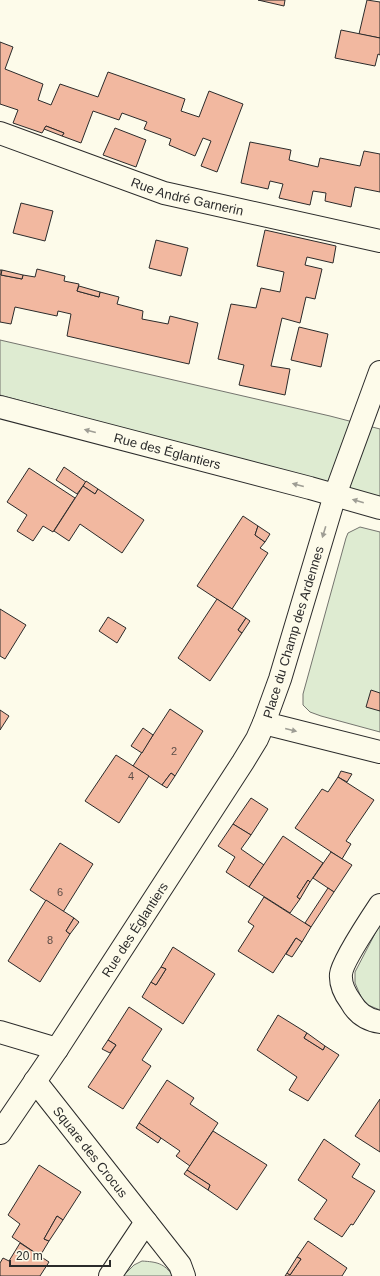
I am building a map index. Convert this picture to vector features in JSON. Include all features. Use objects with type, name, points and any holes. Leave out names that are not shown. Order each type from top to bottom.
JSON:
[{"type":"street","name":"Rue André Garnerin","points":[[0,133],[164,193],[380,241]]},
{"type":"street","name":"Place du Champ des Ardennes","points":[[380,372],[335,495],[280,679],[264,722],[380,752]]},
{"type":"street","name":"Rue des Églantiers","points":[[0,407],[335,495]]},
{"type":"street","points":[[335,495],[380,508]]},
{"type":"street","name":"Rue des Églantiers","points":[[0,1133],[243,762],[257,739],[264,722]]},
{"type":"street","points":[[380,905],[347,958],[341,973],[343,991],[356,1011],[373,1021],[380,1022]]},
{"type":"street","points":[[0,1032],[57,1048]]},
{"type":"street","name":"Square des Crocus","points":[[35,1081],[180,1265],[184,1276]]},
{"type":"street","points":[[110,1276],[146,1222]]},
{"type":"green space","points":[[0,340],[330,416],[380,429],[380,498],[0,395]]},
{"type":"green space","points":[[360,527],[380,532],[380,732],[321,716],[310,712],[303,705],[303,694],[346,538],[348,533]]},
{"type":"green space","points":[[380,924],[380,1010],[368,1005],[361,997],[355,983],[355,972]]},
{"type":"green space","points":[[142,1261],[160,1264],[173,1276],[123,1276],[134,1265]]},
{"type":"building","points":[[258,0],[285,0],[284,6]]},
{"type":"building","points":[[367,0],[380,2],[380,38],[359,34]]},
{"type":"building","points":[[341,30],[380,38],[380,55],[378,54],[375,66],[335,58]]},
{"type":"building","points":[[0,42],[13,47],[5,69],[43,84],[38,100],[51,105],[60,84],[98,97],[108,72],[185,99],[181,111],[199,117],[209,91],[243,104],[217,172],[201,166],[211,141],[203,138],[195,156],[169,145],[171,139],[144,129],[147,122],[122,113],[119,120],[93,111],[81,143],[62,136],[64,133],[46,126],[42,133],[13,123],[18,110],[0,104]]},
{"type":"building","points":[[46,126],[64,133],[62,136],[44,129]]},
{"type":"building","points":[[115,128],[146,140],[136,167],[103,155]]},
{"type":"building","points":[[250,142],[291,150],[289,160],[318,167],[320,158],[360,166],[364,151],[380,154],[380,192],[355,187],[351,207],[325,201],[326,193],[313,191],[310,205],[279,198],[283,184],[270,181],[268,189],[241,183]]},
{"type":"building","points":[[21,203],[53,211],[45,241],[13,233]]},
{"type":"building","points":[[265,230],[336,246],[333,263],[307,257],[305,265],[322,269],[315,299],[306,297],[300,323],[282,318],[271,366],[290,369],[285,395],[239,385],[244,365],[218,359],[231,304],[256,308],[261,288],[280,292],[284,272],[257,266]]},
{"type":"building","points":[[156,240],[188,248],[181,276],[149,268]]},
{"type":"building","points":[[37,269],[65,276],[64,281],[79,284],[77,291],[99,297],[100,292],[119,297],[117,304],[143,311],[142,319],[168,324],[170,316],[198,323],[189,364],[67,336],[71,314],[58,311],[57,316],[15,307],[11,324],[0,322],[0,270],[2,270],[1,275],[22,279],[23,275],[35,277]]},
{"type":"building","points":[[2,270],[23,275],[22,279],[1,275]]},
{"type":"building","points":[[79,286],[100,292],[99,297],[77,291]]},
{"type":"building","points":[[299,327],[328,334],[321,367],[291,360]]},
{"type":"building","points":[[64,467],[86,482],[77,494],[56,480]]},
{"type":"building","points":[[29,468],[75,498],[53,532],[43,526],[33,541],[17,531],[27,515],[7,502]]},
{"type":"building","points":[[86,481],[98,489],[95,494],[83,486]]},
{"type":"building","points":[[83,486],[95,494],[98,489],[144,520],[122,553],[80,524],[69,541],[54,531]]},
{"type":"building","points":[[243,516],[258,526],[255,535],[265,542],[260,548],[268,553],[232,609],[197,586]]},
{"type":"building","points":[[258,526],[270,534],[265,542],[255,535]]},
{"type":"building","points":[[217,599],[246,618],[238,630],[242,633],[210,681],[178,658]]},
{"type":"building","points":[[0,609],[26,625],[5,659],[0,656]]},
{"type":"building","points":[[108,617],[126,628],[117,643],[99,631]]},
{"type":"building","points":[[246,618],[250,621],[242,633],[238,630]]},
{"type":"building","points":[[371,690],[380,693],[380,711],[366,707]]},
{"type":"building","points":[[170,709],[203,731],[175,776],[171,773],[162,785],[133,766]]},
{"type":"building","points":[[0,710],[9,716],[0,730]]},
{"type":"building","points":[[143,728],[153,735],[142,753],[131,746]]},
{"type":"building","points":[[116,755],[149,776],[119,823],[85,801]]},
{"type":"building","points":[[341,771],[352,774],[347,782],[338,777]]},
{"type":"building","points":[[171,773],[175,776],[167,788],[162,785]]},
{"type":"building","points":[[338,777],[374,800],[346,841],[351,844],[342,859],[295,828],[322,789],[328,792]]},
{"type":"building","points":[[251,798],[268,809],[251,835],[233,824]]},
{"type":"building","points":[[233,824],[251,835],[241,849],[264,865],[249,887],[226,872],[235,857],[218,846]]},
{"type":"building","points":[[283,836],[323,863],[310,882],[308,880],[297,897],[300,899],[290,913],[249,887]]},
{"type":"building","points":[[60,843],[93,864],[63,912],[30,890]]},
{"type":"building","points":[[331,852],[352,865],[334,892],[313,878]]},
{"type":"building","points":[[308,880],[310,882],[300,899],[297,897]]},
{"type":"building","points":[[328,888],[334,892],[311,927],[305,923]]},
{"type":"building","points":[[264,897],[311,927],[302,942],[296,938],[273,973],[238,951],[254,926],[248,922]]},
{"type":"building","points":[[46,900],[74,918],[66,931],[70,934],[40,982],[8,961]]},
{"type":"building","points":[[74,918],[79,922],[70,934],[66,931]]},
{"type":"building","points":[[296,938],[302,942],[292,957],[286,954]]},
{"type":"building","points":[[173,947],[215,974],[183,1024],[142,997],[151,982],[156,985],[166,969],[161,967]]},
{"type":"building","points":[[161,967],[166,969],[156,985],[151,982]]},
{"type":"building","points":[[129,1007],[162,1029],[142,1060],[151,1066],[123,1109],[88,1087],[116,1045],[108,1040]]},
{"type":"building","points":[[278,1015],[307,1033],[304,1038],[323,1050],[325,1046],[339,1055],[308,1101],[289,1090],[297,1077],[257,1050]]},
{"type":"building","points":[[307,1033],[325,1046],[323,1050],[304,1038]]},
{"type":"building","points":[[108,1040],[116,1045],[110,1053],[102,1049]]},
{"type":"building","points":[[167,1080],[194,1098],[190,1104],[218,1123],[190,1166],[176,1156],[180,1151],[139,1123]]},
{"type":"building","points":[[380,1099],[380,1152],[355,1136]]},
{"type":"building","points":[[139,1123],[161,1138],[158,1143],[136,1128]]},
{"type":"building","points":[[213,1131],[267,1165],[237,1210],[208,1190],[210,1185],[187,1170]]},
{"type":"building","points":[[324,1139],[360,1164],[352,1177],[375,1191],[353,1225],[351,1224],[342,1237],[314,1219],[327,1200],[298,1180]]},
{"type":"building","points":[[39,1165],[81,1192],[63,1220],[57,1216],[44,1239],[49,1241],[40,1256],[12,1237],[20,1224],[8,1215]]},
{"type":"building","points":[[187,1170],[210,1185],[208,1190],[184,1174]]},
{"type":"building","points":[[57,1216],[63,1220],[49,1241],[44,1239]]},
{"type":"building","points":[[308,1241],[347,1268],[342,1276],[285,1276],[287,1273],[290,1275],[301,1259],[297,1257]]},
{"type":"building","points":[[20,1243],[49,1262],[40,1276],[0,1276],[0,1263],[3,1258],[9,1261]]},
{"type":"building","points":[[297,1257],[301,1259],[290,1275],[287,1273]]}]
